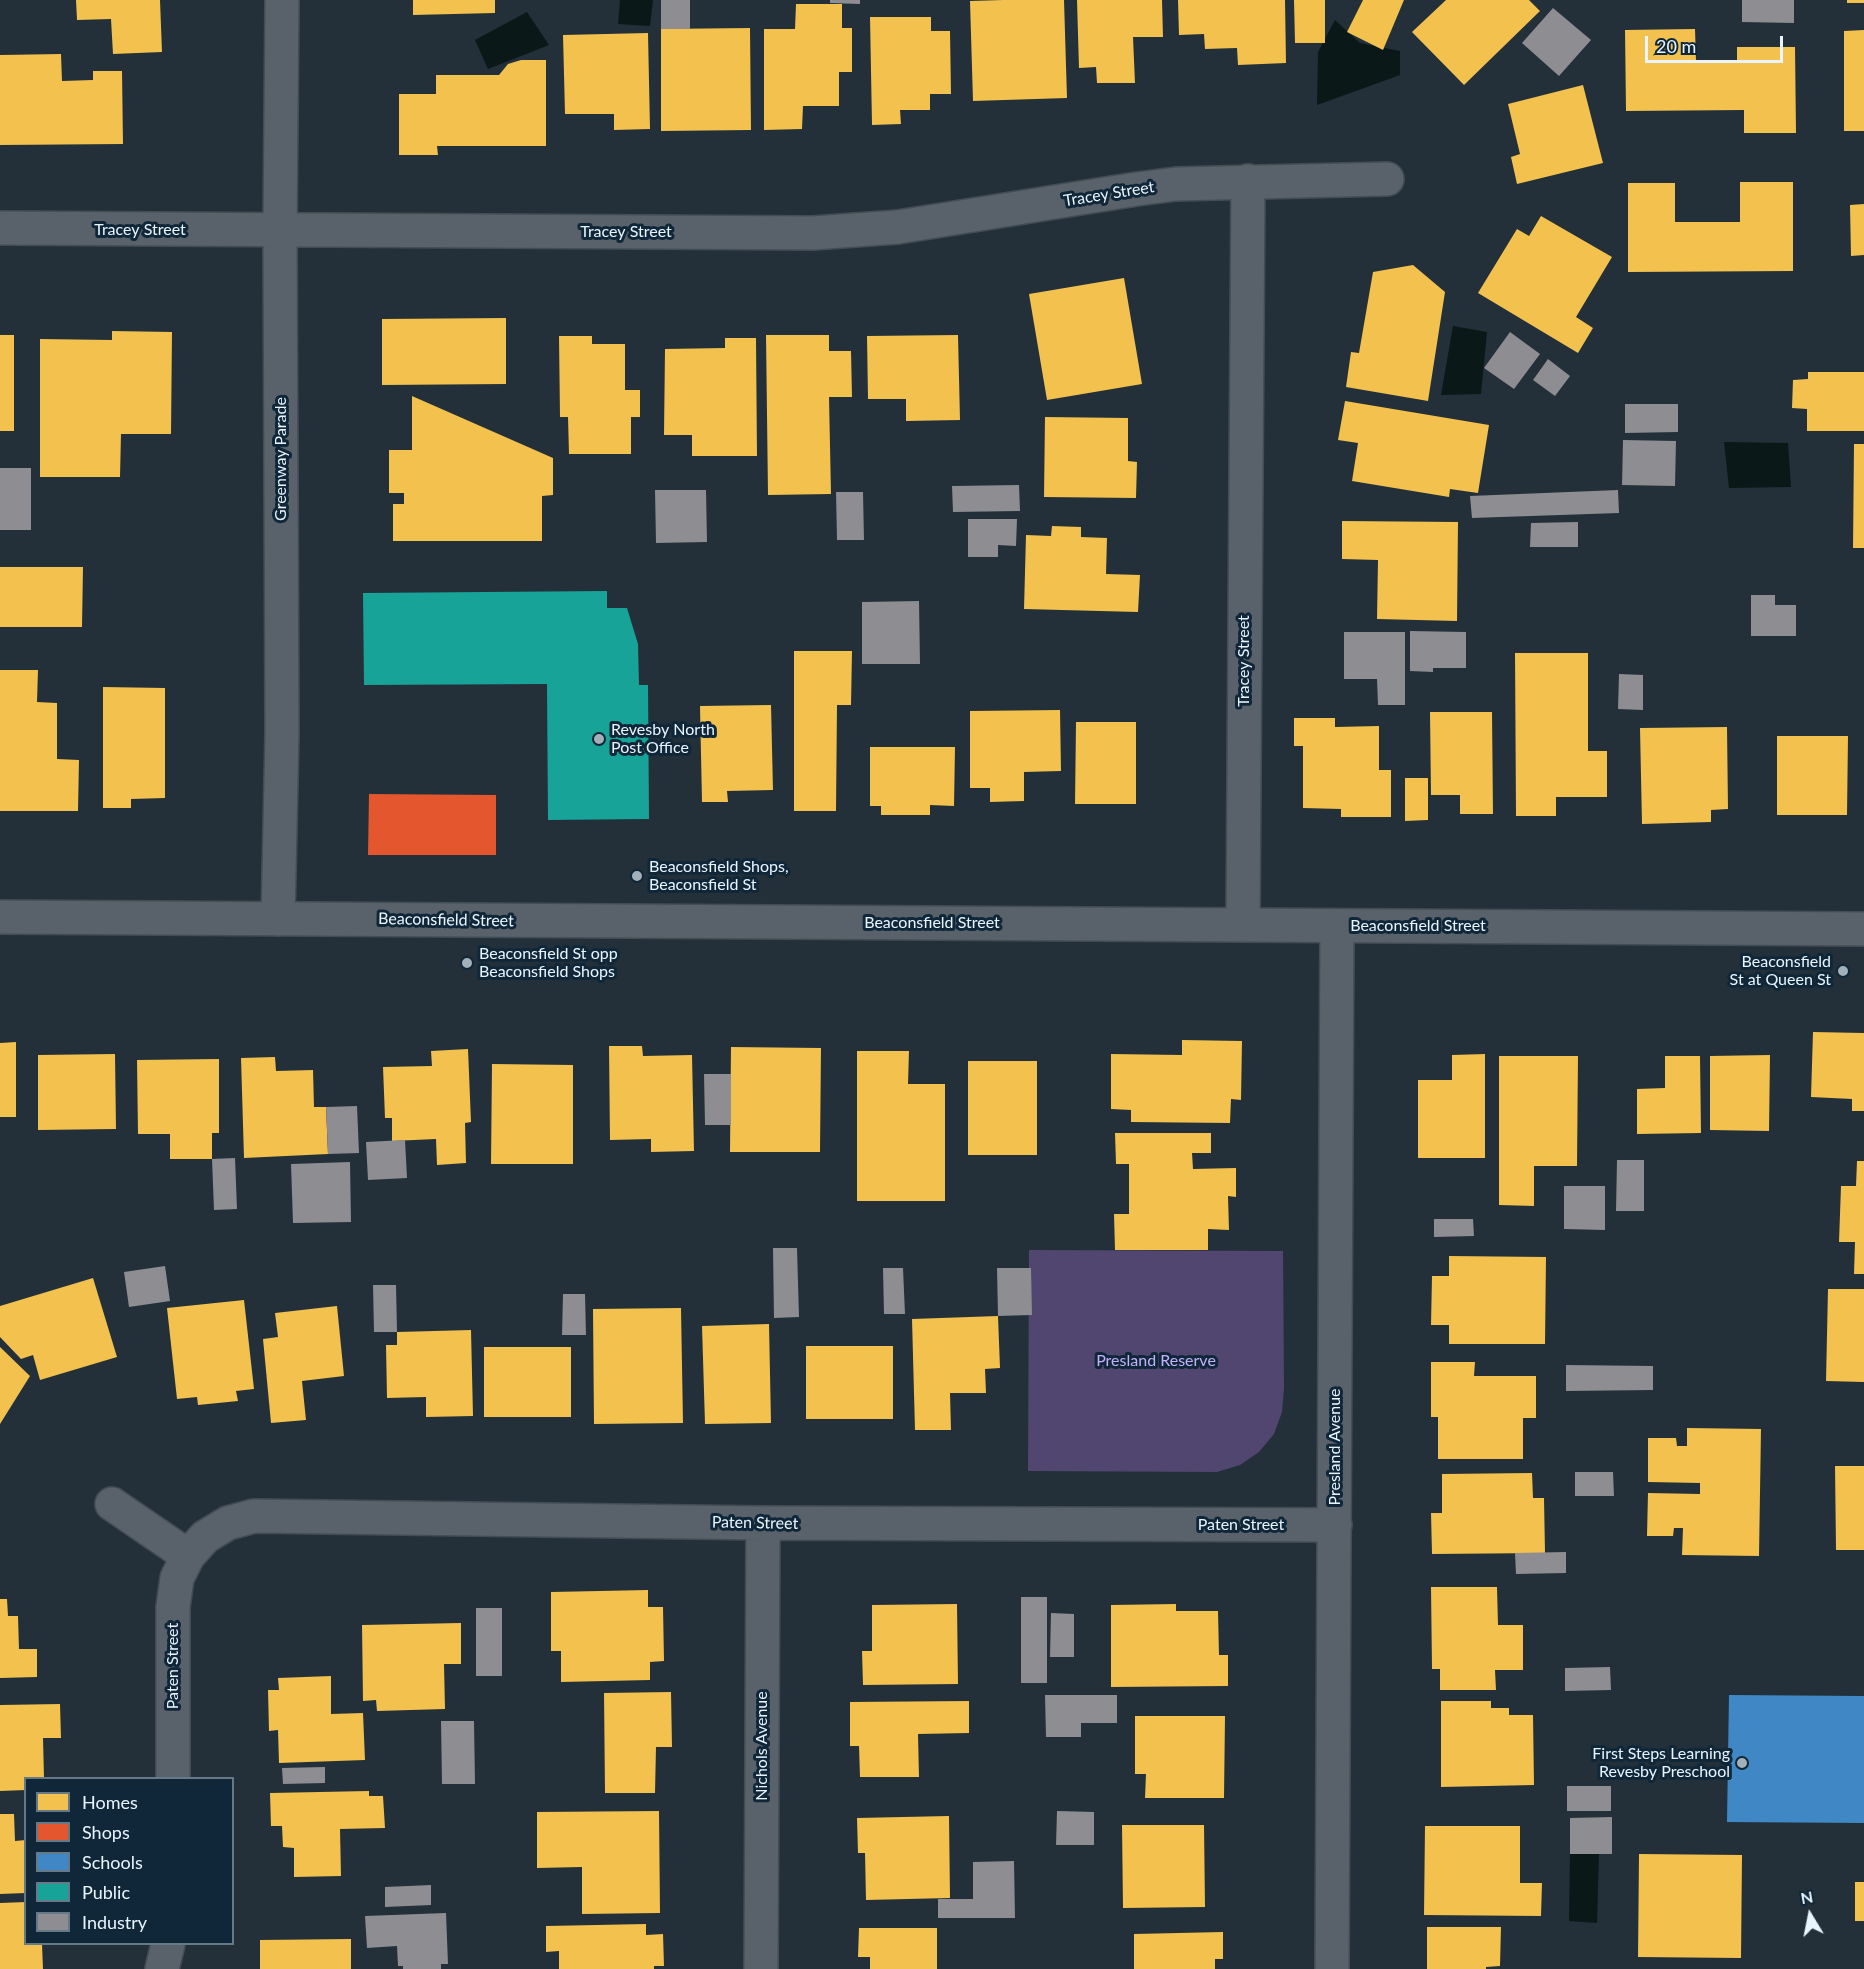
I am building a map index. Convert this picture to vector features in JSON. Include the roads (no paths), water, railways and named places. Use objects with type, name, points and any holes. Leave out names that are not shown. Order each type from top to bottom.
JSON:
[{"type":"street","name":"Greenway Parade","points":[[278,919],[282,734],[280,231],[282,0]]},
{"type":"street","name":"Tracey Street","points":[[0,228],[813,233],[909,225],[1156,186],[1210,182],[1387,178]]},
{"type":"street","name":"Tracey Street","points":[[1243,924],[1248,181]]},
{"type":"street","name":"Beaconsfield Street","points":[[0,917],[1864,929]]},
{"type":"street","name":"Presland Avenue","points":[[1332,1969],[1337,926]]},
{"type":"street","points":[[112,1504],[188,1556]]},
{"type":"street","name":"Paten Street","points":[[173,1777],[173,1607],[177,1578],[188,1556],[205,1537],[228,1523],[254,1516],[763,1523],[1335,1525]]},
{"type":"street","name":"Nichols Avenue","points":[[761,1969],[763,1523]]},
{"type":"street","points":[[162,1969],[168,1945]]},
{"type":"place","name":"Revesby North Post Office","points":[[599,739]]},
{"type":"place","name":"Beaconsfield Shops, Beaconsfield St","points":[[637,876]]},
{"type":"place","name":"Beaconsfield St opp Beaconsfield Shops","points":[[467,963]]},
{"type":"place","name":"Beaconsfield St at Queen St","points":[[1843,971]]},
{"type":"place","name":"First Steps Learning Revesby Preschool","points":[[1742,1763]]},
{"type":"park label","name":"Presland Reserve","points":[[1156,1361]]}]
